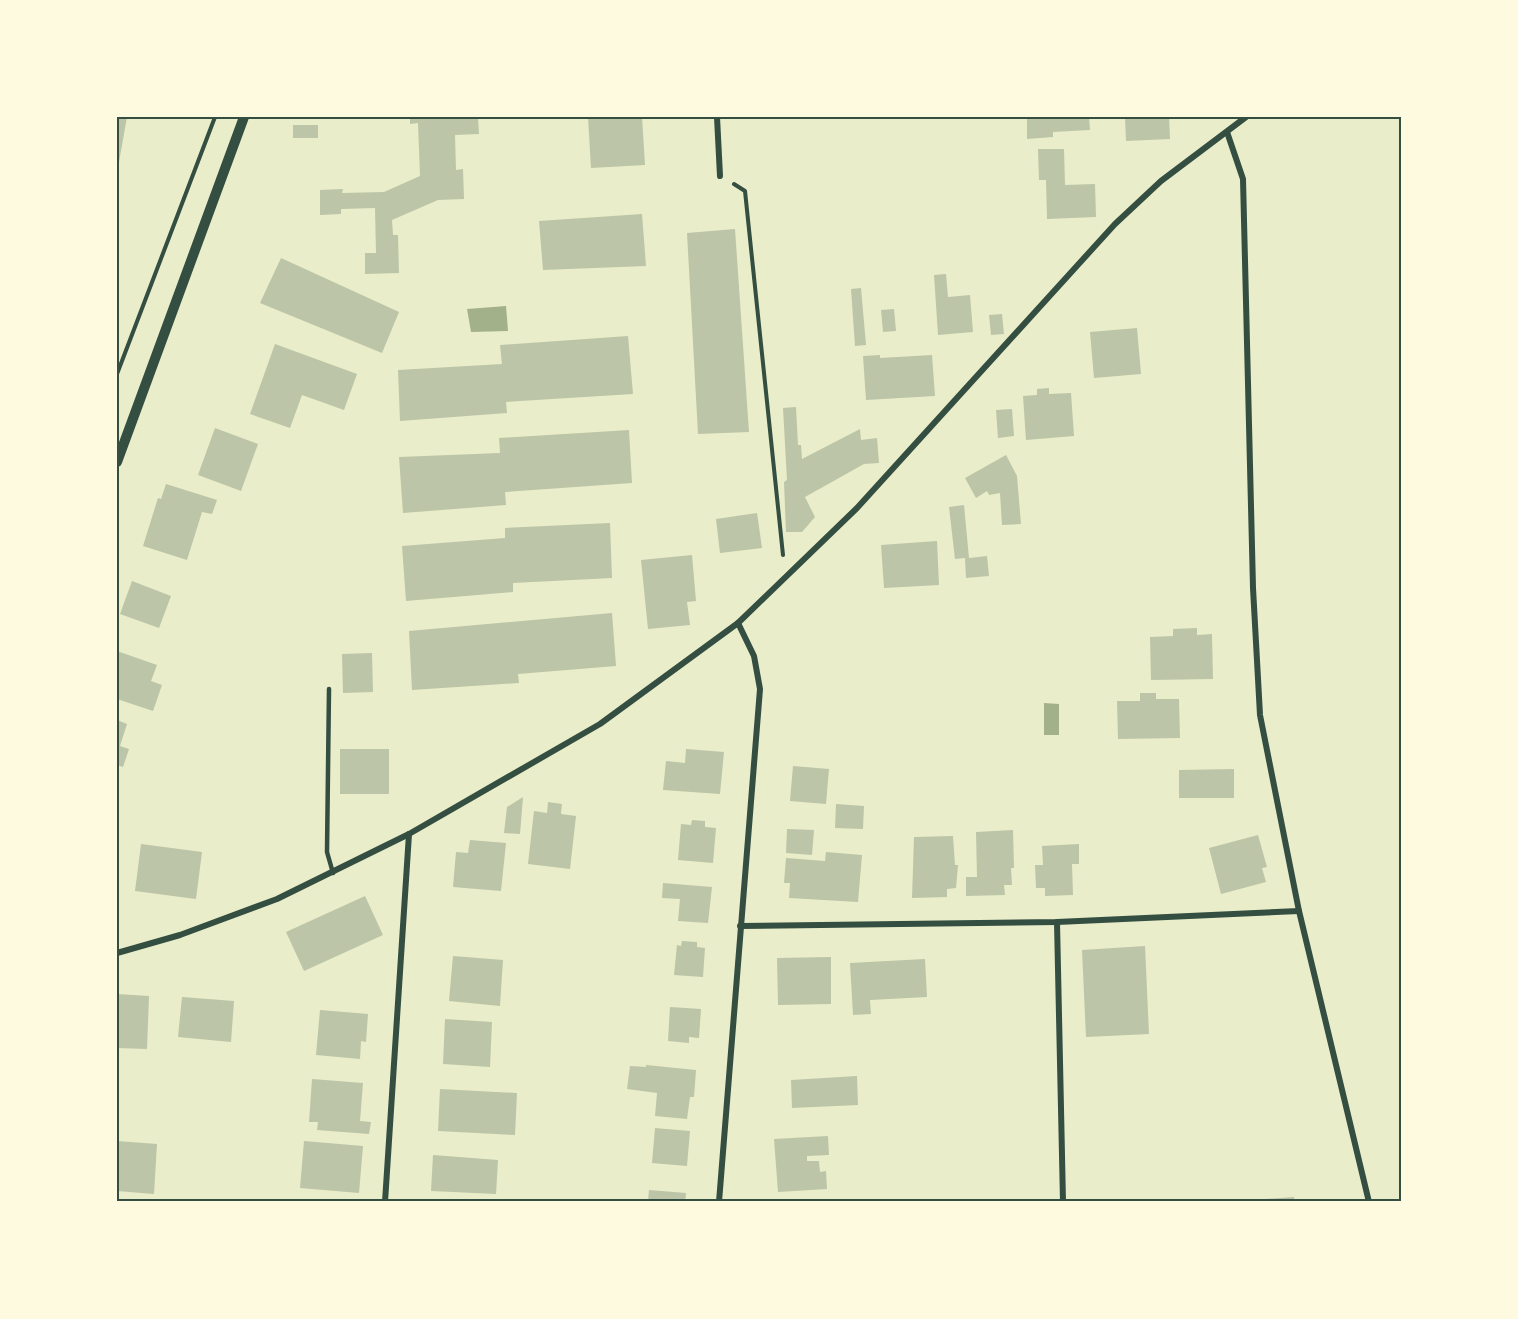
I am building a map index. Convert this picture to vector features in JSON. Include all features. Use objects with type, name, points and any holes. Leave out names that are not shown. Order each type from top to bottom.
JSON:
[{"type":"street","points":[[117,462],[244,117]]},
{"type":"street","points":[[717,117],[720,176]]},
{"type":"street","points":[[117,953],[180,935],[277,899],[409,834],[600,724],[738,623],[785,581],[858,508],[1115,224],[1161,181],[1246,117]]},
{"type":"street","points":[[1227,132],[1243,179],[1253,588],[1259,702],[1299,911],[1369,1202]]},
{"type":"street","points":[[719,1202],[760,688],[754,656],[738,623]]},
{"type":"street","points":[[385,1202],[409,834]]},
{"type":"street","points":[[740,926],[1057,922],[1299,911]]},
{"type":"street","points":[[1057,922],[1063,1202]]},
{"type":"lane","points":[[329,689],[327,852],[333,873]]},
{"type":"path","points":[[117,374],[215,117]]},
{"type":"path","points":[[720,176],[745,191],[785,581]]},
{"type":"shaded area","points":[[506,306],[508,331],[471,332],[467,309]]},
{"type":"shaded area","points":[[1044,703],[1059,704],[1059,735],[1044,735]]},
{"type":"building","points":[[117,117],[127,117],[119,162],[117,162]]},
{"type":"building","points":[[410,117],[478,117],[479,134],[455,135],[456,170],[463,169],[464,199],[438,200],[392,220],[393,235],[398,235],[399,273],[365,274],[365,253],[376,253],[375,208],[341,209],[341,214],[320,215],[320,190],[343,189],[342,193],[384,192],[420,176],[418,123],[410,124]]},
{"type":"building","points":[[588,117],[642,117],[645,165],[591,168]]},
{"type":"building","points":[[1027,117],[1089,117],[1090,130],[1053,132],[1053,137],[1027,139]]},
{"type":"building","points":[[1125,117],[1169,117],[1170,139],[1126,141]]},
{"type":"building","points":[[293,125],[318,125],[318,138],[293,138]]},
{"type":"building","points":[[1038,149],[1064,149],[1065,185],[1095,184],[1096,217],[1047,219],[1046,180],[1039,180]]},
{"type":"building","points":[[642,214],[646,266],[543,270],[539,221]]},
{"type":"building","points":[[735,229],[749,432],[698,434],[687,233]]},
{"type":"building","points":[[281,258],[399,312],[382,353],[260,303]]},
{"type":"building","points":[[946,274],[948,297],[970,295],[973,332],[938,335],[934,275]]},
{"type":"building","points":[[861,288],[866,345],[855,346],[851,289]]},
{"type":"building","points":[[894,309],[896,331],[883,332],[881,310]]},
{"type":"building","points":[[1002,314],[1004,334],[991,335],[989,315]]},
{"type":"building","points":[[1137,328],[1141,374],[1094,378],[1090,332]]},
{"type":"building","points":[[628,336],[633,394],[506,402],[507,413],[400,421],[398,370],[502,364],[500,345]]},
{"type":"building","points":[[275,344],[357,374],[344,410],[302,395],[290,428],[250,414]]},
{"type":"building","points":[[880,355],[880,358],[932,355],[935,396],[866,400],[863,356]]},
{"type":"building","points":[[1049,388],[1049,394],[1071,393],[1074,436],[1026,440],[1023,396],[1037,395],[1037,389]]},
{"type":"building","points":[[796,407],[798,445],[801,445],[802,459],[860,429],[861,440],[877,438],[879,463],[864,464],[805,497],[815,517],[802,532],[786,532],[784,482],[787,480],[783,408]]},
{"type":"building","points":[[1012,409],[1014,436],[998,438],[996,410]]},
{"type":"building","points":[[215,428],[258,444],[241,491],[198,475]]},
{"type":"building","points":[[629,430],[632,483],[505,492],[506,505],[403,513],[399,457],[500,453],[499,438]]},
{"type":"building","points":[[1006,455],[1017,476],[1021,524],[1002,525],[1000,493],[989,495],[987,491],[976,498],[965,478]]},
{"type":"building","points":[[166,484],[217,500],[212,514],[202,512],[187,560],[143,546],[158,498],[161,499]]},
{"type":"building","points":[[964,505],[969,558],[987,556],[989,576],[966,578],[965,558],[955,559],[949,507]]},
{"type":"building","points":[[757,513],[762,548],[720,553],[716,519]]},
{"type":"building","points":[[610,523],[612,578],[513,583],[513,592],[406,601],[402,546],[505,538],[505,528]]},
{"type":"building","points":[[937,541],[939,585],[884,588],[881,545]]},
{"type":"building","points":[[692,555],[696,601],[687,602],[690,625],[648,629],[641,560]]},
{"type":"building","points":[[132,581],[171,596],[159,628],[120,614]]},
{"type":"building","points":[[612,613],[616,666],[518,674],[519,683],[412,690],[409,631]]},
{"type":"building","points":[[1197,628],[1197,635],[1212,634],[1213,679],[1151,680],[1150,637],[1173,636],[1173,629]]},
{"type":"building","points":[[117,651],[157,665],[151,681],[162,685],[153,711],[117,699]]},
{"type":"building","points":[[372,653],[373,692],[343,693],[342,654]]},
{"type":"building","points":[[1140,693],[1156,693],[1156,699],[1179,699],[1180,738],[1118,739],[1117,701],[1140,701]]},
{"type":"building","points":[[117,720],[127,724],[120,746],[129,749],[123,767],[117,765]]},
{"type":"building","points":[[340,749],[389,749],[389,794],[340,794]]},
{"type":"building","points":[[686,749],[724,752],[720,794],[663,790],[666,761],[685,763]]},
{"type":"building","points":[[793,766],[829,769],[826,804],[790,801]]},
{"type":"building","points":[[1234,769],[1234,798],[1179,798],[1179,770]]},
{"type":"building","points":[[523,797],[520,834],[504,833],[507,807]]},
{"type":"building","points":[[548,802],[562,804],[561,814],[576,816],[570,869],[528,864],[534,811],[547,813]]},
{"type":"building","points":[[836,804],[864,806],[863,829],[835,828]]},
{"type":"building","points":[[692,820],[705,821],[705,827],[716,828],[713,863],[678,860],[681,824],[691,825]]},
{"type":"building","points":[[787,829],[814,830],[812,855],[786,853]]},
{"type":"building","points":[[1013,830],[1012,885],[1004,885],[1005,895],[966,896],[966,877],[977,877],[976,832]]},
{"type":"building","points":[[1258,835],[1267,867],[1262,868],[1266,882],[1221,894],[1209,848]]},
{"type":"building","points":[[953,836],[955,865],[958,865],[956,888],[947,889],[947,897],[912,898],[914,837]]},
{"type":"building","points":[[470,840],[506,843],[501,891],[453,887],[456,852],[468,853]]},
{"type":"building","points":[[141,844],[202,852],[196,899],[135,891]]},
{"type":"building","points":[[1079,844],[1079,864],[1072,864],[1073,895],[1045,896],[1045,888],[1036,888],[1035,865],[1043,865],[1042,846]]},
{"type":"building","points":[[826,852],[862,855],[858,902],[789,898],[790,883],[784,883],[786,858],[825,861]]},
{"type":"building","points":[[663,883],[712,887],[708,923],[678,921],[680,899],[662,898]]},
{"type":"building","points":[[365,896],[383,935],[304,971],[286,932]]},
{"type":"building","points":[[682,941],[697,942],[697,947],[705,948],[703,977],[674,975],[677,945],[681,946]]},
{"type":"building","points":[[1145,946],[1149,1034],[1086,1037],[1082,950]]},
{"type":"building","points":[[453,956],[503,960],[500,1006],[449,1001]]},
{"type":"building","points":[[831,957],[831,1004],[778,1005],[777,958]]},
{"type":"building","points":[[925,959],[927,997],[870,1000],[871,1014],[853,1015],[850,963]]},
{"type":"building","points":[[117,994],[149,996],[147,1049],[117,1048]]},
{"type":"building","points":[[182,997],[234,1001],[231,1042],[178,1037]]},
{"type":"building","points":[[670,1007],[701,1009],[699,1038],[689,1037],[689,1043],[668,1041]]},
{"type":"building","points":[[320,1010],[368,1014],[366,1042],[361,1041],[360,1059],[316,1055]]},
{"type":"building","points":[[445,1019],[492,1022],[490,1067],[443,1064]]},
{"type":"building","points":[[646,1065],[696,1070],[694,1097],[690,1097],[687,1119],[655,1116],[657,1093],[627,1089],[630,1066],[646,1067]]},
{"type":"building","points":[[857,1076],[858,1105],[792,1108],[791,1080]]},
{"type":"building","points":[[312,1079],[363,1083],[360,1121],[371,1122],[369,1134],[317,1130],[318,1122],[309,1122]]},
{"type":"building","points":[[440,1089],[517,1093],[515,1135],[438,1131]]},
{"type":"building","points":[[655,1128],[690,1131],[687,1166],[652,1163]]},
{"type":"building","points":[[828,1136],[829,1155],[807,1156],[807,1161],[819,1161],[820,1172],[826,1171],[827,1189],[778,1192],[774,1139]]},
{"type":"building","points":[[117,1141],[157,1144],[154,1194],[117,1191]]},
{"type":"building","points":[[304,1141],[363,1146],[359,1193],[300,1188]]},
{"type":"building","points":[[433,1155],[498,1160],[496,1194],[431,1191]]},
{"type":"building","points":[[649,1190],[686,1193],[685,1202],[648,1202]]},
{"type":"building","points":[[1294,1197],[1295,1202],[1250,1202],[1250,1200]]}]
